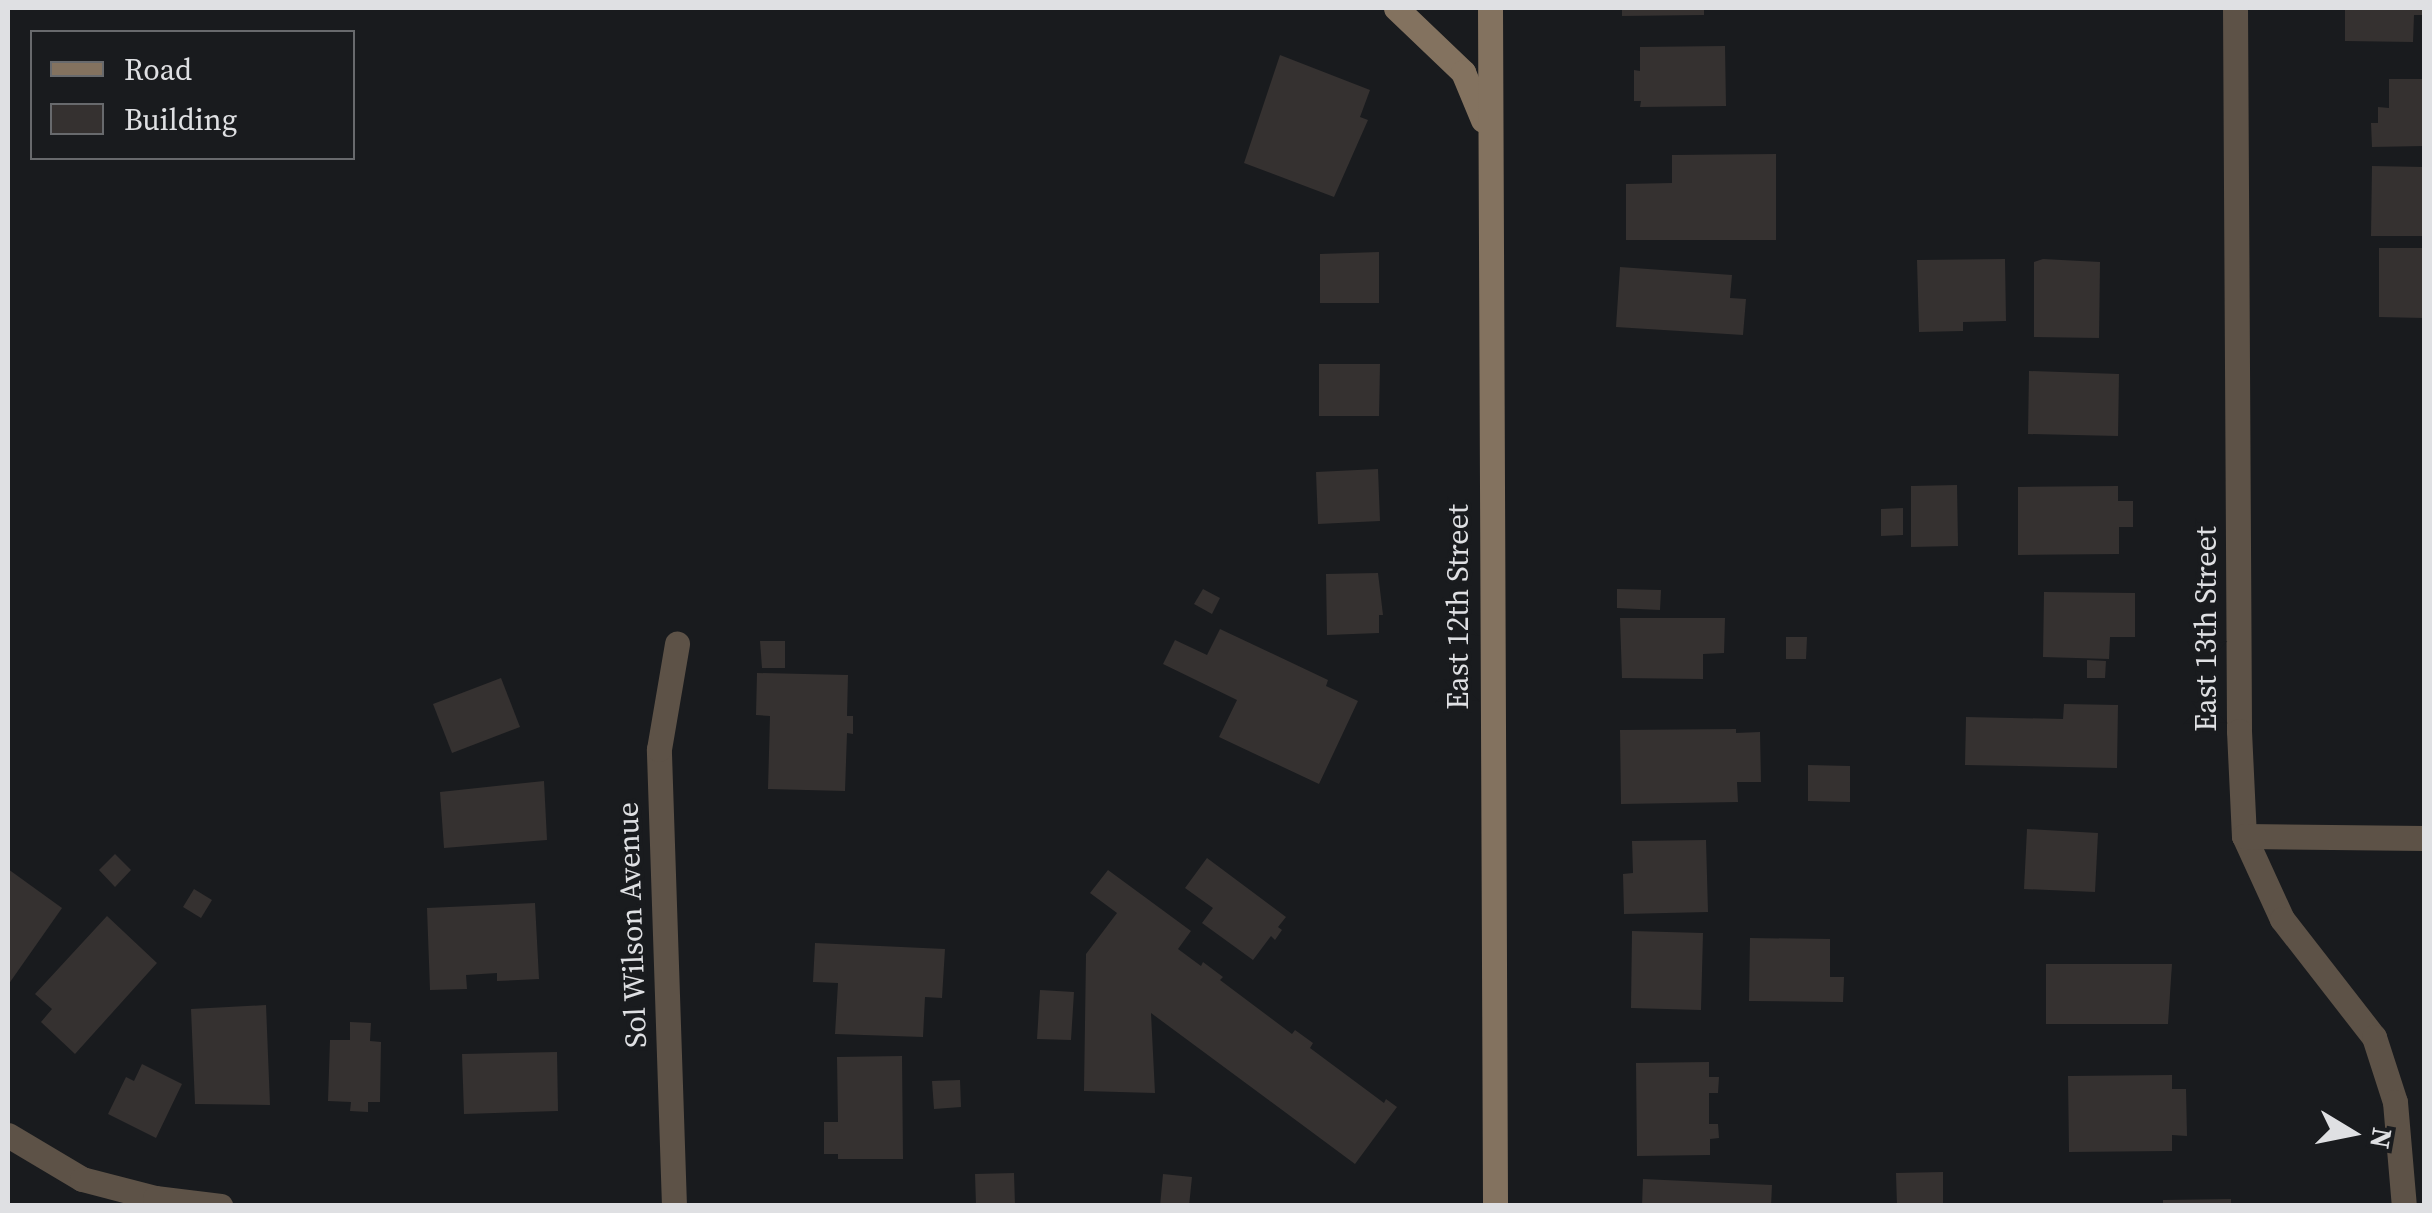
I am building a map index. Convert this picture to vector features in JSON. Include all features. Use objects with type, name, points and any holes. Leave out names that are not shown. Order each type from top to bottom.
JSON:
[{"type":"street","points":[[1396,8],[1463,72],[1488,133]]},
{"type":"street","name":"East 12th Street","points":[[1490,8],[1496,1206]]},
{"type":"street","name":"East 13th Street","points":[[2236,8],[2239,712],[2244,836],[2282,919],[2374,1037],[2396,1102],[2404,1206]]},
{"type":"street","name":"Sol Wilson Avenue","points":[[674,1206],[660,749],[677,644]]},
{"type":"street","points":[[2244,836],[2424,838]]},
{"type":"street","points":[[8,1136],[82,1179],[155,1198],[221,1206]]},
{"type":"building","points":[[1622,8],[1704,8],[1704,15],[1622,16]]},
{"type":"building","points":[[2345,8],[2424,8],[2424,15],[2414,15],[2413,42],[2345,41]]},
{"type":"building","points":[[1725,46],[1726,106],[1640,107],[1641,101],[1634,101],[1634,70],[1640,71],[1640,47]]},
{"type":"building","points":[[1280,55],[1370,90],[1360,117],[1368,120],[1334,197],[1244,163]]},
{"type":"building","points":[[2389,79],[2424,79],[2424,146],[2372,147],[2371,123],[2378,123],[2378,107],[2389,108]]},
{"type":"building","points":[[1776,154],[1776,240],[1626,240],[1626,184],[1672,183],[1672,155]]},
{"type":"building","points":[[2372,166],[2424,167],[2424,236],[2371,236]]},
{"type":"building","points":[[2379,248],[2424,248],[2424,318],[2379,317]]},
{"type":"building","points":[[1379,252],[1379,303],[1320,303],[1320,254]]},
{"type":"building","points":[[2005,259],[2006,321],[1963,322],[1963,331],[1919,332],[1917,260]]},
{"type":"building","points":[[2034,262],[2100,262],[2099,338],[2034,337]]},
{"type":"building","points":[[1620,267],[1732,275],[1730,298],[1746,299],[1743,335],[1616,327]]},
{"type":"building","points":[[1319,364],[1380,364],[1379,416],[1319,416]]},
{"type":"building","points":[[2029,371],[2119,374],[2118,436],[2028,434]]},
{"type":"building","points":[[1378,469],[1380,521],[1318,524],[1316,472]]},
{"type":"building","points":[[1957,485],[1958,546],[1911,547],[1911,486]]},
{"type":"building","points":[[2118,486],[2118,501],[2133,501],[2133,527],[2119,527],[2119,554],[2018,555],[2018,487]]},
{"type":"building","points":[[1903,508],[1903,535],[1881,536],[1881,509]]},
{"type":"building","points":[[1378,573],[1383,615],[1379,615],[1379,633],[1327,635],[1326,574]]},
{"type":"building","points":[[1203,589],[1220,598],[1212,614],[1194,604]]},
{"type":"building","points":[[1617,589],[1661,590],[1660,610],[1617,608]]},
{"type":"building","points":[[2044,592],[2135,593],[2135,637],[2110,637],[2109,659],[2043,657]]},
{"type":"building","points":[[1620,618],[1725,618],[1724,653],[1703,654],[1703,679],[1622,678]]},
{"type":"building","points":[[1220,629],[1328,680],[1326,686],[1358,701],[1319,784],[1219,737],[1237,700],[1163,664],[1175,640],[1207,655]]},
{"type":"building","points":[[1786,637],[1807,637],[1806,659],[1786,659]]},
{"type":"building","points":[[760,641],[785,641],[785,668],[762,668]]},
{"type":"building","points":[[2087,660],[2106,661],[2105,678],[2087,678]]},
{"type":"building","points":[[757,673],[848,675],[847,716],[853,716],[853,734],[847,733],[845,791],[768,789],[770,716],[756,715]]},
{"type":"building","points":[[501,678],[520,727],[452,753],[433,704]]},
{"type":"building","points":[[2064,704],[2118,705],[2117,768],[1965,765],[1966,717],[2063,719]]},
{"type":"building","points":[[1736,729],[1736,733],[1760,732],[1761,782],[1737,782],[1738,802],[1621,804],[1620,730]]},
{"type":"building","points":[[1808,765],[1850,766],[1850,802],[1808,801]]},
{"type":"building","points":[[544,781],[547,840],[444,848],[440,792]]},
{"type":"building","points":[[2027,829],[2098,833],[2095,892],[2024,889]]},
{"type":"building","points":[[1706,840],[1708,912],[1624,914],[1623,874],[1633,873],[1632,841]]},
{"type":"building","points":[[115,854],[131,870],[115,887],[99,870]]},
{"type":"building","points":[[1207,858],[1286,917],[1275,940],[1271,936],[1253,960],[1202,923],[1213,908],[1185,888]]},
{"type":"building","points":[[8,869],[62,908],[8,985]]},
{"type":"building","points":[[1108,870],[1191,931],[1178,949],[1201,966],[1203,962],[1223,977],[1220,980],[1292,1034],[1295,1030],[1313,1043],[1310,1048],[1384,1103],[1386,1099],[1397,1107],[1355,1164],[1151,1013],[1155,1093],[1084,1091],[1086,954],[1117,913],[1090,893]]},
{"type":"building","points":[[194,889],[212,900],[201,918],[183,907]]},
{"type":"building","points":[[535,903],[539,979],[497,981],[497,973],[466,975],[467,989],[430,990],[427,908]]},
{"type":"building","points":[[107,916],[157,963],[75,1054],[41,1022],[52,1009],[35,994]]},
{"type":"building","points":[[1632,931],[1703,933],[1701,1010],[1631,1008]]},
{"type":"building","points":[[1750,938],[1830,939],[1830,977],[1844,977],[1843,1002],[1749,1001]]},
{"type":"building","points":[[815,943],[945,949],[942,998],[925,997],[923,1037],[835,1034],[838,983],[813,982]]},
{"type":"building","points":[[2046,964],[2172,964],[2168,1024],[2046,1024]]},
{"type":"building","points":[[1040,990],[1074,992],[1071,1040],[1037,1039]]},
{"type":"building","points":[[266,1005],[270,1105],[195,1104],[191,1009]]},
{"type":"building","points":[[350,1022],[371,1023],[370,1041],[381,1042],[380,1102],[368,1102],[368,1112],[350,1111],[351,1102],[328,1101],[330,1040],[350,1040]]},
{"type":"building","points":[[557,1052],[558,1111],[464,1114],[462,1054]]},
{"type":"building","points":[[902,1056],[903,1159],[838,1159],[838,1154],[824,1154],[824,1122],[838,1122],[837,1057]]},
{"type":"building","points":[[1709,1062],[1709,1077],[1719,1077],[1718,1093],[1709,1093],[1709,1124],[1718,1124],[1719,1138],[1710,1139],[1710,1155],[1637,1156],[1636,1063]]},
{"type":"building","points":[[142,1064],[182,1084],[156,1138],[108,1114],[126,1077],[134,1081]]},
{"type":"building","points":[[2172,1075],[2172,1089],[2186,1089],[2187,1136],[2172,1135],[2172,1151],[2069,1152],[2068,1076]]},
{"type":"building","points":[[960,1080],[961,1107],[934,1109],[932,1081]]},
{"type":"building","points":[[1943,1172],[1943,1206],[1897,1206],[1896,1173]]},
{"type":"building","points":[[1014,1173],[1015,1206],[976,1206],[975,1174]]},
{"type":"building","points":[[1163,1174],[1192,1177],[1189,1206],[1160,1206]]},
{"type":"building","points":[[1643,1179],[1772,1185],[1771,1206],[1642,1206]]},
{"type":"building","points":[[2231,1199],[2231,1206],[2163,1206],[2163,1200]]}]
